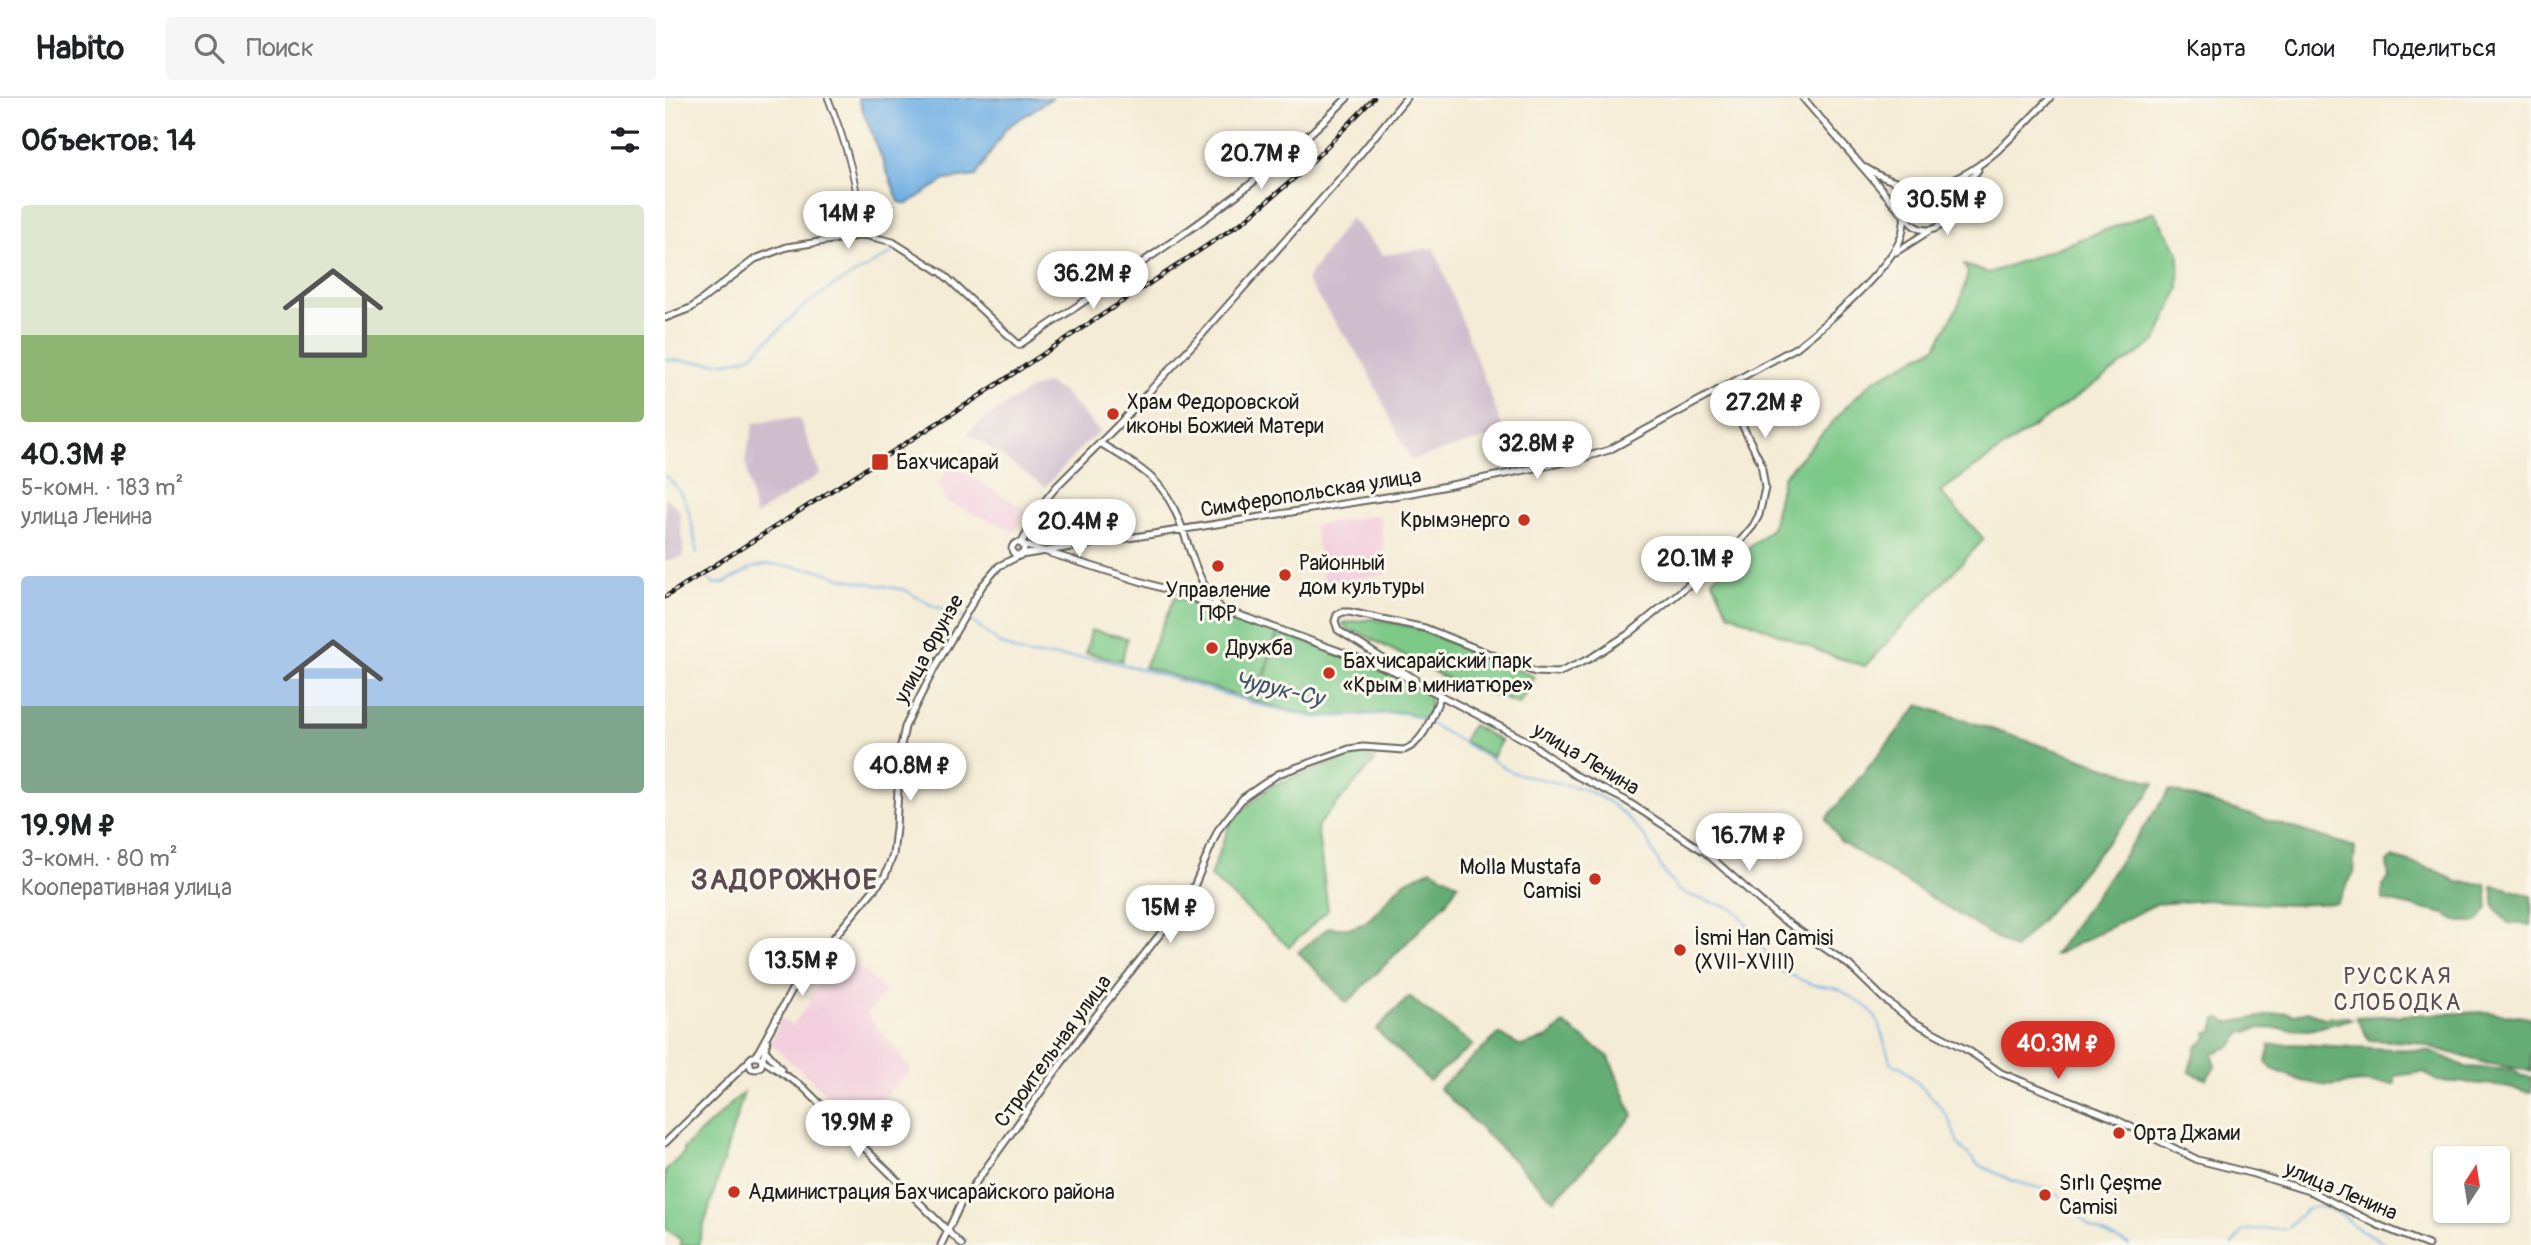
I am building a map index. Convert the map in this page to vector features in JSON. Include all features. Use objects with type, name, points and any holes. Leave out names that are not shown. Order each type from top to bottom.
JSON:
[{"type":"main road","points":[[665,318],[691,308],[755,259],[787,247],[864,235],[893,242],[942,273],[1019,345],[1152,256],[1313,132],[1347,98]]},
{"type":"main road","points":[[1021,544],[1044,502],[1174,366],[1344,174],[1406,98]]},
{"type":"main road","points":[[1803,98],[1906,216],[1920,229],[1931,230],[1942,223],[1958,194],[1985,162],[2050,98]]},
{"type":"main road","points":[[1865,168],[1896,183],[1926,185],[1955,181],[1985,162]]},
{"type":"main road","points":[[1906,216],[1909,196],[1926,185],[1945,196],[1948,213]]},
{"type":"main road","name":"Симферопольская улица","points":[[1890,256],[1902,234],[1906,216]]},
{"type":"main road","name":"Симферопольская улица","points":[[1048,551],[1412,493],[1579,459],[1609,450],[1797,347],[1824,326],[1890,256],[1908,242],[1931,230]]},
{"type":"main road","points":[[1426,687],[1338,630],[1335,621],[1337,615],[1349,612],[1411,624],[1535,672],[1558,673],[1589,659],[1630,634],[1737,545],[1759,515],[1765,488],[1761,463],[1724,389]]},
{"type":"main road","points":[[1100,443],[1159,485],[1171,505],[1199,578],[1220,607]]},
{"type":"main road","points":[[999,566],[1015,543],[1021,544],[1025,549],[1021,555],[1014,554],[1012,548]]},
{"type":"main road","name":"улица Ленина","points":[[1021,544],[1220,607],[1394,671],[1529,742],[1573,774],[1625,800],[1705,852],[1775,914],[1849,965],[1912,1021],[1969,1051],[2001,1073],[2111,1117],[2198,1160],[2312,1192],[2428,1245]]},
{"type":"main road","name":"улица Фрунзе","points":[[759,1061],[784,1002],[805,970],[870,895],[889,867],[896,828],[899,760],[905,727],[966,614],[982,586],[999,566],[1021,555],[1048,551]]},
{"type":"main road","points":[[1184,595],[1198,592],[1199,578]]},
{"type":"main road","name":"Строительная улица","points":[[941,1245],[961,1203],[1091,1022],[1190,896],[1218,830],[1243,798],[1278,774],[1349,749],[1410,748],[1423,736],[1440,697]]},
{"type":"main road","points":[[665,1143],[731,1080],[759,1061],[770,1031]]},
{"type":"main road","points":[[765,1049],[783,1072]]},
{"type":"main road","points":[[750,1065],[750,1058],[759,1061],[783,1072],[803,1087],[949,1232]]},
{"type":"street","points":[[828,98],[845,139],[856,178],[864,235]]},
{"type":"street","points":[[949,1232],[962,1245]]},
{"type":"shaded area","points":[[1350,218],[1383,255],[1434,248],[1505,433],[1411,460],[1363,362],[1306,280]]},
{"type":"shaded area","points":[[1047,383],[1063,392],[1100,432],[1084,445],[1045,487],[968,433],[1029,390]]},
{"type":"shaded area","points":[[799,418],[820,474],[755,516],[745,459],[754,423]]},
{"type":"shaded area","points":[[950,463],[1027,511],[1015,531],[946,502],[939,484]]},
{"type":"shaded area","points":[[665,497],[679,510],[684,557],[665,561]]},
{"type":"shaded area","points":[[1379,515],[1388,574],[1324,584],[1314,525]]},
{"type":"shaded area","points":[[836,947],[886,991],[867,1014],[911,1070],[858,1122],[771,1044],[780,1018],[792,1026],[811,1000],[808,997],[827,969],[819,963]]},
{"type":"green space","points":[[2154,212],[2179,253],[2179,288],[2156,341],[1940,492],[1984,539],[1865,666],[1829,655],[1728,613],[1712,579],[1772,528],[1783,477],[1851,402],[1874,380],[1936,347],[1960,302],[1968,273],[1964,265],[1989,273]]},
{"type":"green space","name":"Дружба","points":[[1175,597],[1214,609],[1217,614],[1229,614],[1278,630],[1255,701],[1144,667]]},
{"type":"green space","points":[[1373,619],[1413,627],[1535,677],[1519,704],[1451,681],[1364,635],[1346,629],[1343,623]]},
{"type":"green space","points":[[1091,630],[1127,638],[1122,661],[1086,653]]},
{"type":"green space","name":"Бахчисарайский парк «Крым в миниатюре»","points":[[1279,633],[1399,676],[1430,696],[1430,711],[1426,719],[1403,712],[1316,717],[1257,702]]},
{"type":"green space","points":[[1919,705],[2155,783],[2138,808],[2014,949],[1840,841],[1826,819]]},
{"type":"green space","points":[[1472,725],[1501,741],[1492,757],[1463,741]]},
{"type":"green space","points":[[1366,754],[1375,761],[1317,826],[1328,910],[1289,947],[1210,876],[1232,819],[1273,785],[1355,755]]},
{"type":"green space","points":[[2170,790],[2355,847],[2353,874],[2337,903],[2288,905],[2206,900],[2156,904],[2053,956]]},
{"type":"green space","points":[[2393,857],[2438,871],[2457,882],[2486,884],[2488,908],[2478,922],[2459,922],[2445,914],[2383,900],[2383,886],[2389,878],[2387,862]]},
{"type":"green space","points":[[1431,869],[1458,884],[1445,904],[1347,1003],[1298,952],[1329,927],[1354,927],[1363,923],[1371,918],[1404,882]]},
{"type":"green space","points":[[2492,886],[2531,896],[2531,925],[2508,923],[2495,907]]},
{"type":"green space","points":[[1409,997],[1473,1045],[1429,1081],[1376,1029]]},
{"type":"green space","points":[[2307,1011],[2324,1018],[2345,1016],[2352,1019],[2309,1030],[2260,1028],[2242,1033],[2231,1046],[2213,1053],[2215,1067],[2206,1079],[2189,1072],[2196,1047],[2207,1038],[2206,1032],[2213,1031],[2216,1019],[2221,1018],[2227,1023],[2286,1012],[2294,1015]]},
{"type":"green space","points":[[2487,1012],[2531,1018],[2531,1071],[2485,1063],[2415,1042],[2369,1040],[2356,1017]]},
{"type":"green space","points":[[1564,1024],[1609,1057],[1633,1116],[1554,1200],[1439,1088],[1499,1034],[1521,1046],[1547,1038]]},
{"type":"green space","points":[[2270,1045],[2431,1051],[2466,1067],[2512,1070],[2522,1076],[2531,1077],[2531,1092],[2487,1084],[2437,1081],[2424,1072],[2395,1076],[2395,1084],[2360,1082],[2328,1086],[2302,1081],[2272,1069],[2266,1062]]},
{"type":"green space","points":[[744,1092],[698,1245],[680,1245],[681,1240],[665,1228],[665,1171],[684,1153],[683,1149]]},
{"type":"water","points":[[858,98],[1052,98],[1006,128],[976,176],[945,180],[907,204],[899,202]]},
{"type":"waterway","points":[[665,360],[721,362],[752,355],[804,306],[892,253]]},
{"type":"waterway","name":"Чурук-Су","points":[[665,476],[685,501],[697,553]]},
{"type":"waterway","name":"Чурук-Су","points":[[709,578],[714,584],[724,583],[752,568],[768,564],[819,570],[841,578],[905,590],[929,604],[970,620],[999,643],[1016,651],[1030,655],[1098,659],[1141,669],[1263,706],[1316,718],[1403,713],[1421,718],[1514,773],[1584,789],[1609,802],[1628,818],[1645,837],[1665,874],[1678,890],[1732,908],[1739,914],[1778,970],[1811,984],[1839,989],[1868,1008],[1878,1021],[1891,1064],[1902,1067],[1937,1103],[1949,1119],[1958,1144],[1977,1164],[2013,1181],[2051,1191]]},
{"type":"waterway","name":"Чурук-Су","points":[[2056,1193],[2090,1227],[2129,1245]]},
{"type":"waterway","name":"Чурук-Су","points":[[2232,1245],[2244,1230],[2287,1228],[2306,1209],[2320,1206],[2341,1214],[2354,1226],[2389,1245]]},
{"type":"railway","points":[[665,597],[975,399],[1244,221],[1303,171],[1374,98]]},
{"type":"place","name":"Xрам Федоровской иконы Божией Матери","points":[[1113,414]]},
{"type":"place","name":"Бахчисарай","points":[[880,462]]},
{"type":"place","name":"Крымэнерго","points":[[1524,520]]},
{"type":"place","name":"Управление ПФР","points":[[1218,566]]},
{"type":"place","name":"Районный дом культуры","points":[[1285,575]]},
{"type":"place","name":"Дружба","points":[[1212,648]]},
{"type":"place","name":"Бахчисарайский парк «Крым в миниатюре»","points":[[1329,673]]},
{"type":"place","name":"Molla Mustafa Camisi","points":[[1595,879]]},
{"type":"place","name":"İsmi Han Camisi (XVII-XVIII)","points":[[1680,950]]},
{"type":"place","name":"Орта Джами","points":[[2119,1133]]},
{"type":"place","name":"Администрация Бахчисарайского района","points":[[734,1192]]},
{"type":"place","name":"Sırlı Çeşme Camisi","points":[[2045,1195]]},
{"type":"district","name":"ЗАДОРОЖНОЕ","points":[[785,880]]},
{"type":"district","name":"РУССКАЯ СЛОБОДКА","points":[[2398,989]]}]
